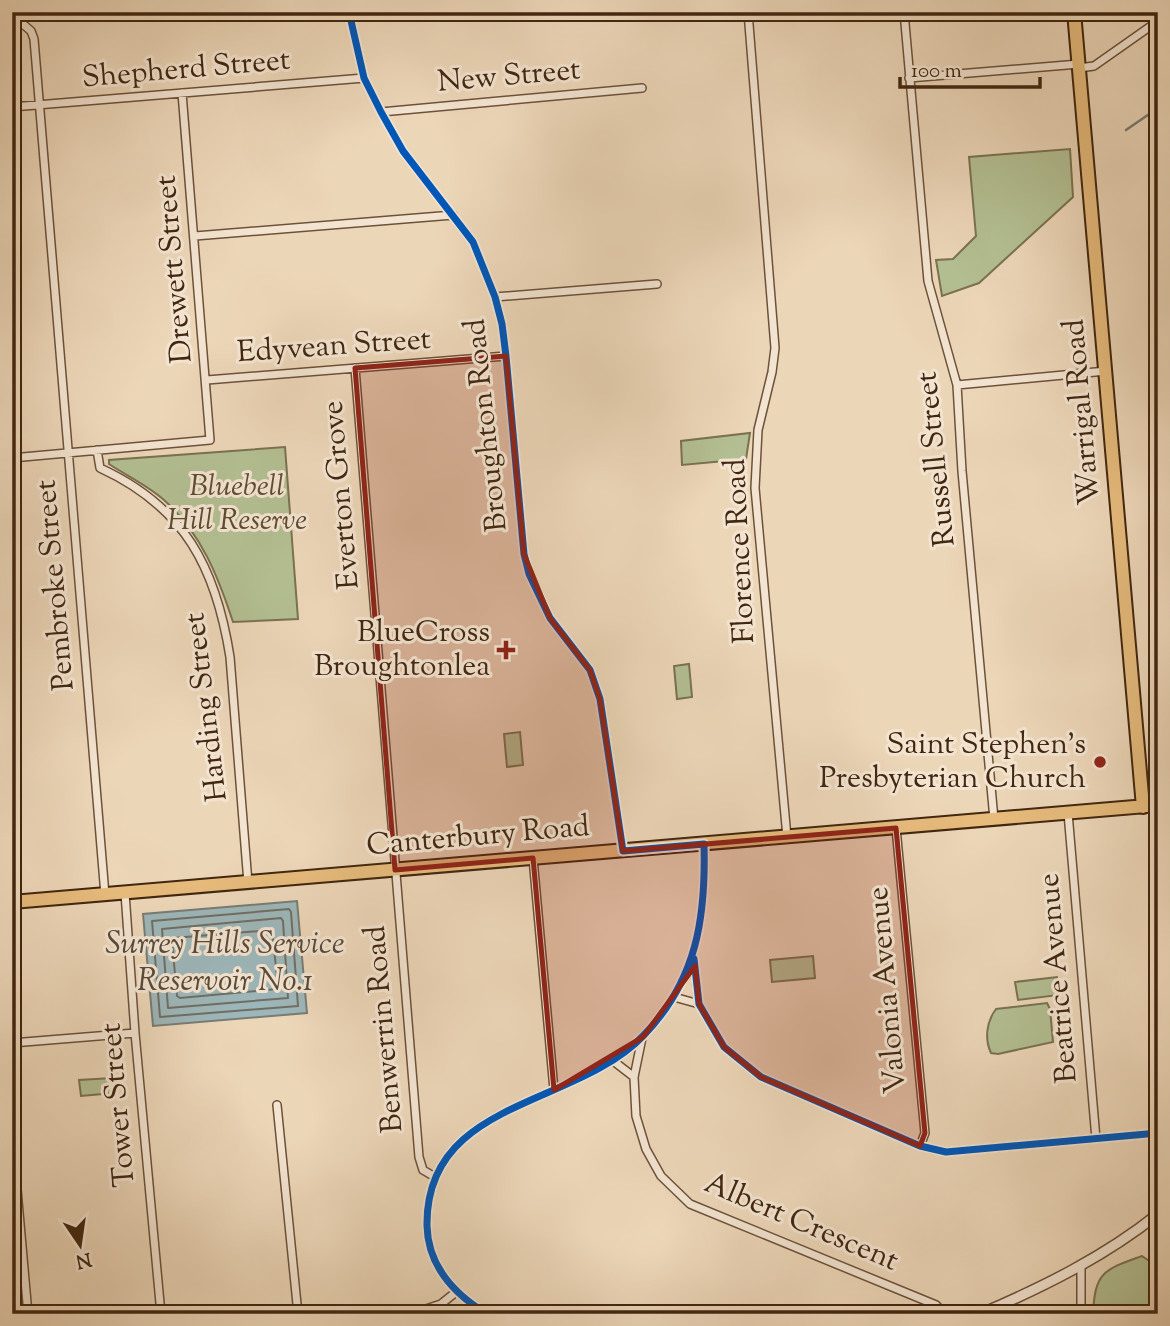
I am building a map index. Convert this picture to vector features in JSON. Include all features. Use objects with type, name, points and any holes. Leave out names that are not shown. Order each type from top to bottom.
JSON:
[{"type":"main road","name":"Warrigal Road","points":[[1074,12],[1143,807]]},
{"type":"main road","name":"Canterbury Road","points":[[12,902],[1158,806]]},
{"type":"street","name":"Broughton Road","points":[[349,12],[364,78],[381,112],[403,151],[473,242],[495,297],[506,356],[524,554],[532,582],[550,618],[590,670],[600,699],[623,851]]},
{"type":"street","name":"Florence Road","points":[[748,12],[775,348],[758,430],[755,488],[787,837]]},
{"type":"street","name":"Russell Street","points":[[904,12],[928,281],[957,385],[962,471],[993,819]]},
{"type":"street","points":[[909,78],[1094,66],[1158,21]]},
{"type":"street","name":"Pembroke Street","points":[[12,25],[24,25],[31,31],[34,39],[105,895]]},
{"type":"street","name":"Shepherd Street","points":[[12,107],[364,78]]},
{"type":"street","name":"New Street","points":[[381,112],[642,88]]},
{"type":"street","name":"Drewett Street","points":[[97,450],[211,440],[182,93]]},
{"type":"street","points":[[195,236],[453,215]]},
{"type":"street","points":[[495,297],[657,284]]},
{"type":"street","name":"Edyvean Street","points":[[207,380],[506,356]]},
{"type":"street","name":"Everton Grove","points":[[355,368],[395,870]]},
{"type":"street","points":[[957,385],[1106,371]]},
{"type":"street","points":[[12,458],[97,450]]},
{"type":"street","name":"Harding Street","points":[[97,450],[100,468],[125,480],[156,501],[179,524],[200,557],[215,590],[225,623],[230,657],[248,883]]},
{"type":"street","name":"Beatrice Avenue","points":[[1068,813],[1096,1139]]},
{"type":"street","name":"Valonia Avenue","points":[[896,828],[925,1133],[920,1146]]},
{"type":"street","points":[[487,1314],[456,1292],[437,1266],[428,1238],[427,1202],[435,1177],[453,1147],[482,1124],[585,1077],[643,1037],[674,997],[693,956],[701,928],[705,887],[704,844]]},
{"type":"street","points":[[533,858],[554,1090]]},
{"type":"street","name":"Benwerrin Road","points":[[395,870],[419,1157],[423,1170],[435,1177]]},
{"type":"street","name":"Tower Street","points":[[125,893],[161,1314]]},
{"type":"street","points":[[693,956],[699,1004],[724,1047],[761,1077],[920,1146],[946,1152],[1158,1133]]},
{"type":"street","points":[[674,997],[699,1004]]},
{"type":"street","points":[[12,1043],[135,1033]]},
{"type":"street","name":"Albert Crescent","points":[[643,1037],[634,1077],[636,1116],[646,1149],[661,1176],[690,1204],[936,1305],[945,1314]]},
{"type":"street","points":[[612,1060],[634,1077]]},
{"type":"street","points":[[12,1080],[14,1156],[28,1314]]},
{"type":"street","points":[[277,1105],[298,1314]]},
{"type":"street","points":[[980,1314],[1081,1267],[1158,1214]]},
{"type":"street","points":[[1081,1267],[1081,1314]]},
{"type":"street","points":[[364,1314],[426,1309],[441,1304],[456,1292]]},
{"type":"street","points":[[469,1314],[471,1304]]},
{"type":"highlighted area","points":[[506,356],[524,554],[550,618],[590,670],[600,699],[623,851],[896,828],[925,1133],[920,1146],[761,1077],[724,1047],[699,1004],[695,966],[643,1037],[554,1090],[533,858],[395,870],[355,368]]},
{"type":"green space","points":[[1070,149],[1073,197],[979,283],[942,296],[936,260],[953,259],[976,236],[969,157]]},
{"type":"green space","points":[[750,433],[746,459],[682,465],[681,441]]},
{"type":"green space","name":"Bluebell Hill Reserve","points":[[285,447],[298,619],[233,622],[207,556],[188,527],[164,500],[109,464],[109,460]]},
{"type":"green space","points":[[689,664],[692,697],[677,699],[674,666]]},
{"type":"green space","points":[[520,732],[523,765],[507,767],[504,734]]},
{"type":"green space","points":[[813,956],[815,978],[772,982],[770,960]]},
{"type":"green space","points":[[1057,977],[1059,995],[1018,1000],[1015,982]]},
{"type":"green space","points":[[1047,1003],[1053,1042],[998,1054],[991,1053],[988,1030],[996,1009]]},
{"type":"green space","points":[[112,1078],[114,1093],[81,1096],[79,1080]]},
{"type":"green space","points":[[1142,1256],[1158,1267],[1158,1314],[1093,1314],[1096,1289],[1104,1274]]},
{"type":"water","name":"Surrey Hills Service Reservoir No.1","points":[[297,901],[307,1013],[153,1026],[143,914]]},
{"type":"waterway","points":[[1126,130],[1158,108]]},
{"type":"cycle path","points":[[349,12],[364,78],[381,112],[403,151],[473,242],[495,297],[506,356],[524,554],[529,574],[550,618],[590,670],[600,699],[623,851],[704,844],[703,897],[695,946],[687,970],[662,1014],[644,1035],[615,1059],[581,1078],[509,1110],[477,1129],[450,1153],[433,1184],[427,1226],[432,1254],[445,1278],[454,1288],[487,1314]]},
{"type":"cycle path","points":[[694,959],[699,1004],[724,1047],[761,1077],[920,1146],[946,1152],[1158,1133]]},
{"type":"place","name":"BlueCross Broughtonlea","points":[[506,650]]},
{"type":"place","name":"Saint Stephen's Presbyterian Church","points":[[1100,762]]}]
